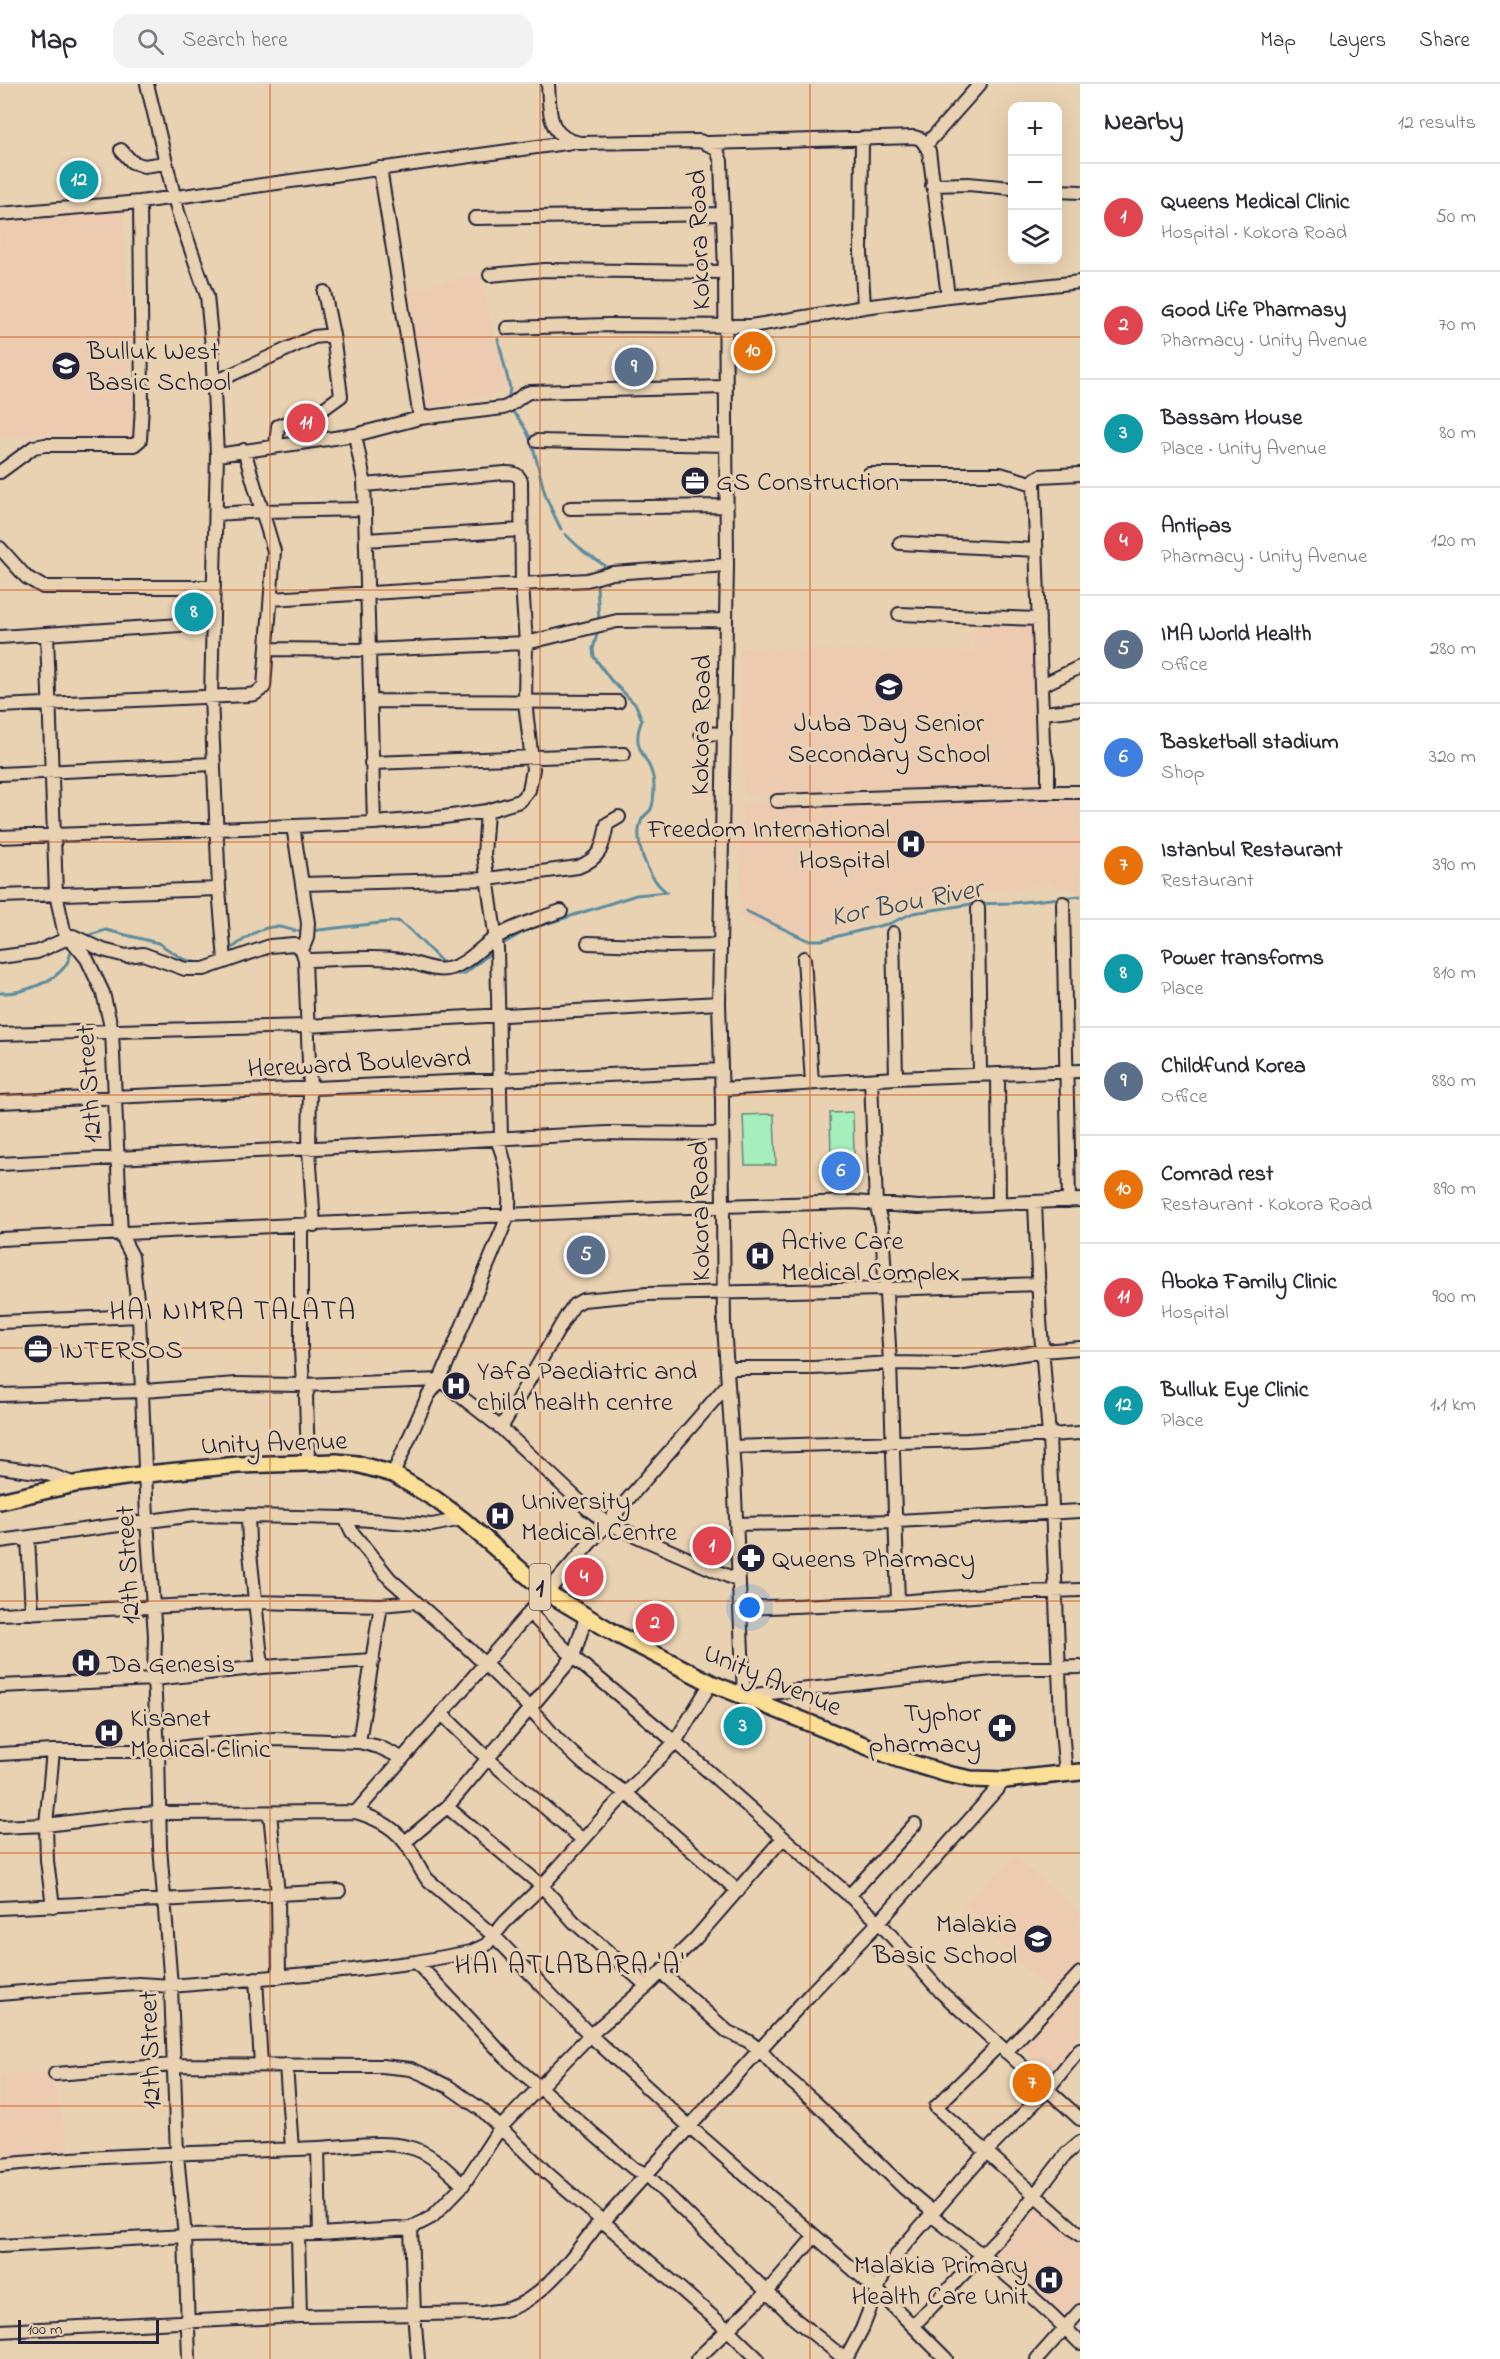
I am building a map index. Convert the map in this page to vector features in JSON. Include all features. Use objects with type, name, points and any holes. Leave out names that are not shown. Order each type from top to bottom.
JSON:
[{"type":"main road","name":"Unity Avenue","points":[[0,1501],[75,1484],[147,1474],[238,1465],[308,1462],[357,1464],[393,1474],[435,1499],[462,1519],[546,1592],[586,1617],[711,1683],[898,1759],[947,1774],[971,1779],[1005,1780],[1073,1774]]},
{"type":"street","points":[[147,84],[178,212],[207,296],[215,382],[217,455],[211,623],[211,696],[219,889],[225,961]]},
{"type":"street","points":[[548,84],[551,115],[555,129],[561,136],[573,142]]},
{"type":"street","points":[[926,145],[980,84]]},
{"type":"street","points":[[708,143],[914,137],[921,139],[926,145],[948,296]]},
{"type":"street","points":[[862,138],[861,253],[864,307]]},
{"type":"street","name":"Kokora Road","points":[[0,214],[140,202],[573,142],[700,141],[716,148],[721,161],[725,272],[727,506],[719,1003],[724,1292],[744,1696]]},
{"type":"street","points":[[121,150],[132,162],[144,166],[165,163]]},
{"type":"street","points":[[380,168],[420,418]]},
{"type":"street","points":[[932,185],[968,184],[1008,188]]},
{"type":"street","points":[[1062,191],[1080,192]]},
{"type":"street","points":[[0,472],[34,447],[58,444],[134,445],[140,440],[142,405],[140,202]]},
{"type":"street","points":[[475,218],[723,214]]},
{"type":"street","points":[[490,275],[545,270],[725,272]]},
{"type":"street","points":[[507,328],[608,325],[725,328],[765,325],[864,307],[1080,282]]},
{"type":"street","points":[[276,446],[278,426],[323,409],[341,396],[333,335],[324,292]]},
{"type":"street","points":[[215,382],[314,337],[333,335]]},
{"type":"street","points":[[217,455],[355,435],[420,418],[508,407],[530,392],[726,387]]},
{"type":"street","points":[[355,435],[364,485],[374,823]]},
{"type":"street","points":[[537,441],[726,445]]},
{"type":"street","points":[[0,706],[248,695],[261,690],[266,681],[274,551],[264,511],[244,450]]},
{"type":"street","points":[[0,837],[374,823],[487,812],[520,801],[529,790],[533,769],[525,702],[526,643],[522,584],[521,481],[515,474],[364,485]]},
{"type":"street","points":[[869,474],[1000,474],[1034,484]]},
{"type":"street","points":[[1043,792],[1050,786],[1043,743],[1034,484],[1035,478],[1040,476],[1080,474]]},
{"type":"street","points":[[570,508],[727,506]]},
{"type":"street","points":[[216,514],[365,509]]},
{"type":"street","points":[[366,540],[521,530]]},
{"type":"street","points":[[900,543],[1036,550]]},
{"type":"street","points":[[0,548],[26,577],[43,586],[214,587]]},
{"type":"street","points":[[271,598],[587,580],[612,573],[727,564]]},
{"type":"street","points":[[899,614],[1039,619]]},
{"type":"street","points":[[268,649],[368,650],[526,643],[617,621],[726,620]]},
{"type":"street","points":[[0,637],[211,623]]},
{"type":"street","name":"12th Street","points":[[47,635],[56,894],[66,935],[87,959],[103,993],[112,1031],[121,1234],[132,1256],[139,1316],[139,1346],[144,1391],[147,1520],[155,1636],[154,1679],[159,1751],[160,1847],[171,1986],[177,2155],[185,2236],[189,2359]]},
{"type":"street","points":[[1042,685],[1080,667]]},
{"type":"street","points":[[370,701],[618,702]]},
{"type":"street","points":[[1043,713],[1080,709]]},
{"type":"street","points":[[701,733],[725,734]]},
{"type":"street","points":[[371,763],[624,754]]},
{"type":"street","points":[[0,774],[213,764]]},
{"type":"street","points":[[777,801],[1080,792]]},
{"type":"street","points":[[393,1474],[428,1396],[440,1380],[508,1215],[509,1179],[499,1139],[495,938],[483,855],[487,812]]},
{"type":"street","points":[[302,884],[488,879],[578,867],[590,862],[599,853],[608,823],[619,817]]},
{"type":"street","points":[[293,826],[308,931],[303,955],[310,1089],[309,1150],[314,1225]]},
{"type":"street","points":[[0,896],[219,889]]},
{"type":"street","points":[[0,1239],[657,1208],[723,1208],[854,1202],[920,1207],[1075,1201],[1074,1071],[1063,903]]},
{"type":"street","points":[[978,908],[980,1075]]},
{"type":"street","points":[[0,957],[37,952],[66,935],[103,950],[126,956],[143,954],[185,969],[204,969],[247,952],[282,944],[294,944],[303,955],[386,959],[450,969],[463,963],[495,938],[512,929],[561,911]]},
{"type":"street","points":[[893,933],[897,1078]]},
{"type":"street","points":[[588,943],[720,945]]},
{"type":"street","points":[[804,958],[812,1083]]},
{"type":"street","points":[[0,1034],[306,1026],[719,1003]]},
{"type":"street","name":"Hereward Boulevard","points":[[0,1102],[721,1070]]},
{"type":"street","points":[[722,1089],[897,1078],[1074,1071]]},
{"type":"street","points":[[998,1074],[999,1204]]},
{"type":"street","points":[[871,1080],[876,1204],[882,1226],[890,1363],[898,1602]]},
{"type":"street","points":[[0,1164],[635,1132],[722,1134]]},
{"type":"street","points":[[1035,1203],[1042,1351],[1049,1436],[1062,1752],[1073,1774]]},
{"type":"street","points":[[301,1226],[301,1349],[306,1385],[308,1462]]},
{"type":"street","points":[[501,1428],[574,1305],[583,1300],[636,1294],[1039,1284]]},
{"type":"street","points":[[0,1322],[139,1316]]},
{"type":"street","points":[[728,1368],[814,1368],[890,1363],[957,1364],[1042,1351],[1080,1348]]},
{"type":"street","points":[[0,1395],[144,1391],[236,1384],[306,1385],[440,1380],[501,1428],[588,1509],[607,1523],[739,1581]]},
{"type":"street","points":[[356,1812],[728,1384]]},
{"type":"street","points":[[732,1447],[1080,1433]]},
{"type":"street","points":[[0,1467],[45,1473],[75,1484]]},
{"type":"street","points":[[736,1524],[897,1521],[1080,1511]]},
{"type":"street","points":[[0,1541],[194,1515],[345,1518],[432,1525],[462,1519]]},
{"type":"street","points":[[248,1515],[262,1667]]},
{"type":"street","points":[[345,1518],[352,1532],[390,1579],[530,1708],[557,1739],[584,1764],[627,1794],[738,1892]]},
{"type":"street","points":[[27,1538],[32,1613]]},
{"type":"street","points":[[741,1608],[898,1602],[1080,1590]]},
{"type":"street","points":[[0,1614],[255,1602],[381,1605],[414,1602]]},
{"type":"street","points":[[359,1742],[381,1605]]},
{"type":"street","points":[[529,1612],[573,1657],[675,1742],[879,1922],[941,1992],[1080,2119]]},
{"type":"street","points":[[405,1842],[447,1807],[573,1657],[586,1617]]},
{"type":"street","points":[[0,1686],[154,1679],[262,1667],[373,1660]]},
{"type":"street","points":[[744,1696],[992,1670],[1080,1667]]},
{"type":"street","points":[[0,1994],[139,1984],[171,1986],[279,1977],[416,1962],[471,1952],[486,1945],[675,1742],[711,1683]]},
{"type":"street","points":[[441,1713],[488,1759],[583,1840]]},
{"type":"street","points":[[0,1754],[54,1751],[159,1751],[274,1739],[359,1742],[402,1758]]},
{"type":"street","points":[[53,1906],[46,1825],[54,1751]]},
{"type":"street","points":[[0,2331],[300,2316],[484,2313],[513,2308],[533,2295],[562,2270],[600,2221],[602,2223],[879,1922],[1005,1780]]},
{"type":"street","points":[[447,1807],[542,1886],[574,1922],[647,1986]]},
{"type":"street","points":[[0,1827],[46,1825],[159,1813],[356,1812],[385,1823],[405,1842],[427,1879],[494,1936],[590,2035],[690,2127],[878,2292],[946,2359]]},
{"type":"street","points":[[270,1813],[278,1894],[279,1977]]},
{"type":"street","points":[[849,1896],[915,1824]]},
{"type":"street","points":[[0,2246],[185,2236],[298,2235],[411,2228],[432,2217],[463,2185],[500,2128],[590,2035],[647,1986],[696,1938],[783,1838]]},
{"type":"street","points":[[0,1908],[339,1891]]},
{"type":"street","points":[[416,1962],[510,2062],[633,2168],[646,2175],[812,2335],[845,2359],[889,2264],[986,2152],[1047,2090],[1080,2049]]},
{"type":"street","points":[[662,1972],[728,2032],[748,2041],[760,2050],[779,2071],[815,2102],[904,2188],[981,2253],[1080,2343]]},
{"type":"street","points":[[1079,2232],[1035,2196],[936,2107],[1003,2049],[1080,1973]]},
{"type":"street","points":[[256,1978],[261,2065]]},
{"type":"street","points":[[286,2065],[292,2149]]},
{"type":"street","points":[[55,2074],[174,2066],[382,2066],[411,2069],[449,2087],[482,2110],[602,2223],[728,2330],[758,2359]]},
{"type":"street","points":[[913,2326],[1018,2217],[1067,2153],[1080,2142]]},
{"type":"street","points":[[0,2165],[72,2157],[177,2155],[374,2144],[410,2147],[438,2162],[463,2185]]},
{"type":"street","points":[[318,2148],[320,2234]]},
{"type":"street","points":[[411,2228],[418,2359]]},
{"type":"street","points":[[298,2235],[300,2316]]},
{"type":"street","points":[[697,2359],[767,2292],[815,2236]]},
{"type":"street","points":[[1037,2359],[1080,2311]]},
{"type":"shaded area","name":"Bulluk West Basic School","points":[[123,210],[135,439],[43,435],[0,436],[0,216]]},
{"type":"shaded area","points":[[479,275],[509,390],[428,406],[409,289]]},
{"type":"shaded area","name":"Juba Day Senior Secondary School","points":[[975,623],[1032,624],[1044,784],[744,795],[740,649],[974,651]]},
{"type":"shaded area","name":"Freedom International Hospital","points":[[1080,794],[1080,892],[1051,884],[939,897],[837,934],[793,935],[764,930],[739,916],[742,804]]},
{"type":"shaded area","name":"Malakia Basic School","points":[[1014,1856],[1080,1913],[1080,1964],[1052,1992],[1019,1964],[964,1905]]},
{"type":"shaded area","points":[[1080,1973],[1080,2034],[1047,2070],[1018,2043]]},
{"type":"shaded area","points":[[51,2071],[71,2155],[0,2161],[0,2074]]},
{"type":"shaded area","name":"Malakia Primary Health Care Unit","points":[[1037,2205],[1080,2241],[1080,2307],[1065,2323],[989,2253]]},
{"type":"green space","points":[[853,1112],[854,1157],[831,1158],[830,1113]]},
{"type":"green space","points":[[774,1114],[776,1165],[745,1165],[743,1115]]},
{"type":"waterway","points":[[498,339],[510,388],[508,401]]},
{"type":"waterway","points":[[511,410],[530,438],[546,495],[561,529]]},
{"type":"waterway","points":[[565,534],[584,552],[604,565],[605,572]]},
{"type":"waterway","points":[[599,620],[597,585],[601,580]]},
{"type":"waterway","points":[[598,630],[593,649],[594,657],[610,679],[636,705],[642,720],[638,731],[639,747],[653,775],[654,790],[652,806],[642,819],[639,828],[640,848],[653,877],[665,891]]},
{"type":"waterway","points":[[501,945],[529,929],[636,895],[667,892]]},
{"type":"waterway","name":"Kor Bou River","points":[[746,911],[807,940],[822,940],[891,923],[913,913],[972,904],[1013,903],[1080,896]]},
{"type":"waterway","points":[[310,931],[398,921],[444,964]]},
{"type":"waterway","points":[[227,952],[252,935],[272,927],[303,931]]},
{"type":"waterway","points":[[83,937],[106,930],[158,943],[183,959],[197,963]]},
{"type":"waterway","points":[[0,993],[28,989],[48,981],[63,968],[73,947]]},
{"type":"waterway","points":[[452,971],[455,974],[464,974],[493,951]]},
{"type":"place","name":"Bulluk Eye Clinic","points":[[79,180]]},
{"type":"place","name":"Comrad rest","points":[[753,351]]},
{"type":"place","name":"Bulluk West Basic School","points":[[66,366]]},
{"type":"place","name":"Childfund Korea","points":[[634,367]]},
{"type":"place","name":"Aboka Family Clinic","points":[[306,423]]},
{"type":"place","name":"GS Construction","points":[[695,481]]},
{"type":"place","name":"Power transforms","points":[[194,612]]},
{"type":"place","name":"Juba Day Senior Secondary School","points":[[889,687]]},
{"type":"place","name":"Freedom International Hospital","points":[[911,844]]},
{"type":"place","name":"Basketball stadium","points":[[841,1171]]},
{"type":"place","name":"IMA World Health","points":[[586,1255]]},
{"type":"place","name":"Active Care Medical Complex","points":[[760,1256]]},
{"type":"place","name":"INTERSOS","points":[[38,1349]]},
{"type":"place","name":"Yafa Paediatric and child health centre","points":[[456,1386]]},
{"type":"place","name":"University Medical Centre","points":[[500,1516]]},
{"type":"place","name":"Queens Medical Clinic","points":[[712,1546]]},
{"type":"place","name":"Queens Pharmacy","points":[[751,1558]]},
{"type":"place","name":"Antipas","points":[[584,1577]]},
{"type":"place","name":"Good Life Pharmasy","points":[[655,1623]]},
{"type":"place","name":"Da Genesis","points":[[86,1663]]},
{"type":"place","name":"Bassam House","points":[[743,1726]]},
{"type":"place","name":"Typhor pharmacy","points":[[1002,1728]]},
{"type":"place","name":"Kisanet Medical Clinic","points":[[109,1733]]},
{"type":"place","name":"Malakia Basic School","points":[[1038,1939]]},
{"type":"place","name":"Istanbul Restaurant","points":[[1032,2083]]},
{"type":"place","name":"Malakia Primary Health Care Unit","points":[[1049,2280]]},
{"type":"district","name":"HAI NIMRA TALATA","points":[[233,1309]]},
{"type":"district","name":"HAI ATLABARA 'A'","points":[[570,1963]]}]
